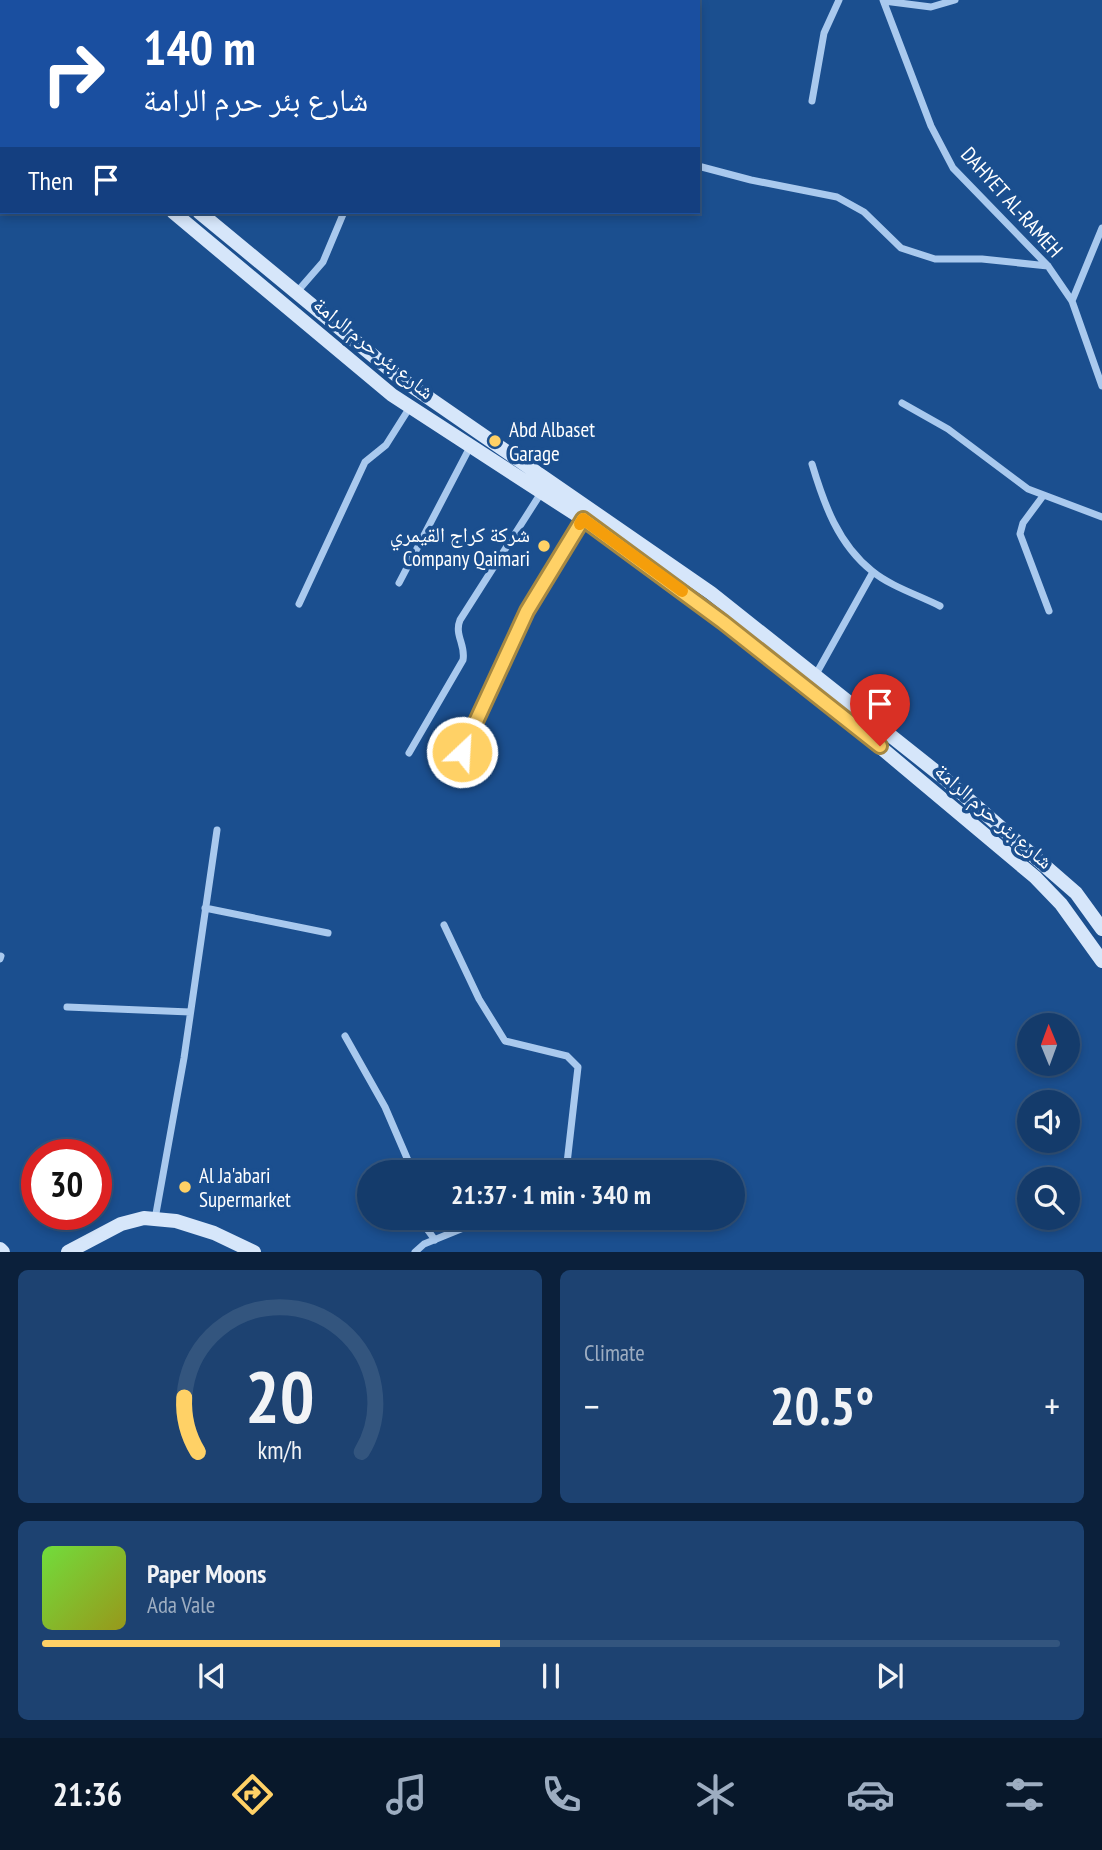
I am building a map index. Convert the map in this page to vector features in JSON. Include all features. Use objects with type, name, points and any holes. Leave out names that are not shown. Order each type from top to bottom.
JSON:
[{"type":"main road","name":"شارع بئر حرم الرامة","points":[[175,214],[392,395],[583,519],[723,622],[862,731],[1035,877],[1061,904],[1102,961]]},
{"type":"main road","name":"شارع بئر حرم الرامة","points":[[201,214],[400,378],[711,593],[1019,841],[1076,893],[1102,929]]},
{"type":"main road","points":[[68,1251],[85,1247],[121,1224],[144,1218],[176,1221],[214,1233],[254,1251]]},
{"type":"street","points":[[812,102],[824,33],[839,0]]},
{"type":"street","points":[[884,1],[931,8],[955,0]]},
{"type":"street","name":"DAHYET AL-RAMEH","points":[[884,1],[931,126],[953,168],[1048,266],[1072,301],[1102,386]]},
{"type":"street","points":[[700,167],[837,197],[864,212],[901,248],[935,259],[982,259],[1048,266]]},
{"type":"street","points":[[296,293],[323,262],[343,214]]},
{"type":"street","points":[[1072,301],[1102,228]]},
{"type":"street","points":[[902,403],[947,429],[1028,489],[1102,517]]},
{"type":"street","points":[[299,604],[365,462],[386,445],[410,407]]},
{"type":"street","points":[[399,583],[470,447]]},
{"type":"street","points":[[812,464],[824,504],[847,546],[873,572],[940,606]]},
{"type":"street","points":[[409,753],[463,660],[464,650],[457,631],[460,620],[541,493]]},
{"type":"street","points":[[1043,496],[1023,523],[1020,534],[1049,611]]},
{"type":"street","points":[[462,752],[527,611],[583,519]]},
{"type":"street","points":[[815,677],[873,572]]},
{"type":"street","points":[[155,1219],[217,830]]},
{"type":"street","points":[[205,908],[328,933]]},
{"type":"street","points":[[444,925],[479,999],[505,1041],[567,1056],[576,1064],[579,1075],[568,1160]]},
{"type":"street","points":[[67,1007],[190,1012]]},
{"type":"street","points":[[345,1036],[385,1107],[408,1160]]},
{"type":"street","points":[[428,1230],[435,1240]]},
{"type":"street","points":[[415,1251],[459,1230]]},
{"type":"slow traffic","points":[[580,524],[583,519],[682,591]]},
{"type":"place","name":"Abd Albaset Garage","points":[[495,441]]},
{"type":"place","name":"شركة كراج القيمري Company Qaimari","points":[[544,546]]},
{"type":"place","name":"Al Ja'abari Supermarket","points":[[185,1187]]},
{"type":"route","points":[[462,752],[527,611],[583,519],[654,569],[880,746]]}]
